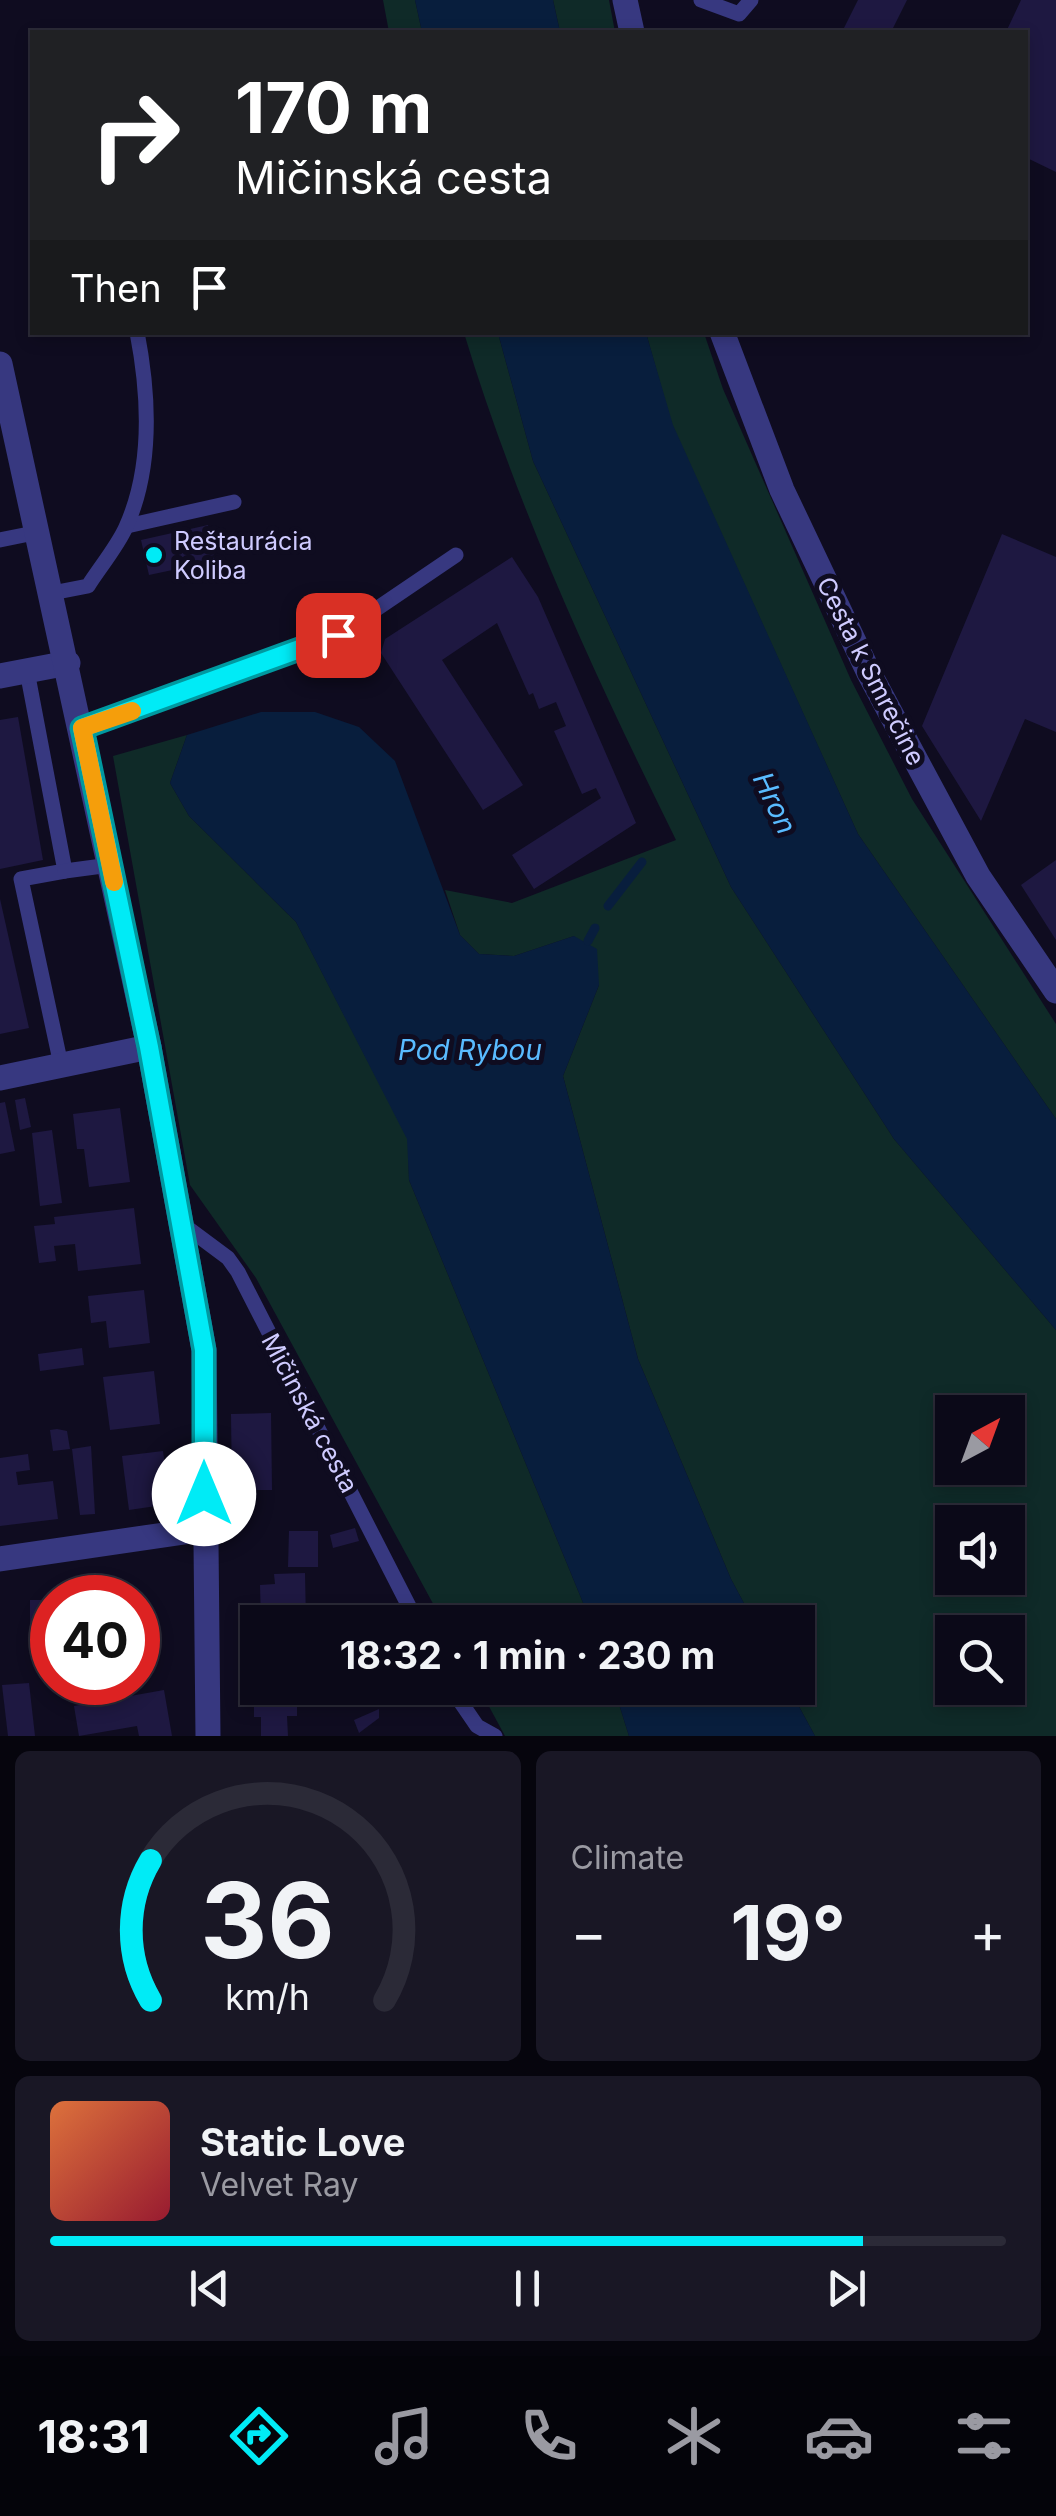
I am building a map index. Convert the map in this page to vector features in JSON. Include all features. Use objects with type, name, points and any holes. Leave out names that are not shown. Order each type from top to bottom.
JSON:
[{"type":"street","points":[[625,0],[632,30]]},
{"type":"street","name":"Cesta k Smrečine","points":[[723,335],[782,490],[868,671],[978,876],[1056,991]]},
{"type":"street","points":[[0,364],[149,1047],[204,1350],[208,1736]]},
{"type":"street","points":[[0,676],[68,663]]},
{"type":"street","points":[[0,1078],[149,1047]]},
{"type":"street","points":[[0,1559],[205,1530]]},
{"type":"lane","points":[[700,0],[739,14],[751,0]]},
{"type":"lane","points":[[52,593],[88,586],[126,526],[147,438],[146,378],[138,335]]},
{"type":"lane","points":[[126,526],[234,502]]},
{"type":"lane","points":[[0,540],[39,532]]},
{"type":"lane","points":[[82,728],[338,635],[456,555]]},
{"type":"lane","points":[[27,671],[65,871]]},
{"type":"lane","points":[[61,1065],[21,879],[110,864]]},
{"type":"lane","name":"Mičinská cesta","points":[[180,1223],[220,1251],[238,1272],[408,1605]]},
{"type":"lane","points":[[461,1705],[477,1726],[495,1736]]},
{"type":"green space","points":[[383,0],[415,0],[422,30],[389,30]]},
{"type":"green space","points":[[553,0],[609,0],[615,30],[560,30]]},
{"type":"green space","points":[[465,335],[499,335],[533,461],[731,887],[894,1139],[1056,1330],[1056,1736],[815,1736],[798,1705],[815,1705],[815,1605],[745,1605],[731,1579],[638,1359],[563,1076],[599,985],[574,936],[514,956],[479,954],[460,935],[445,890],[512,903],[676,840],[616,716],[533,527]]},
{"type":"green space","points":[[647,335],[705,335],[723,389],[851,680],[912,799],[1056,1024],[1056,1119],[858,834],[672,425]]},
{"type":"green space","points":[[187,735],[170,783],[189,816],[296,922],[408,1139],[409,1180],[584,1605],[434,1605],[256,1278],[190,1185],[113,756]]},
{"type":"green space","points":[[488,1705],[619,1705],[629,1736],[505,1736]]},
{"type":"water","points":[[415,0],[553,0],[560,30],[422,30]]},
{"type":"water","name":"Hron","points":[[499,335],[647,335],[673,425],[858,834],[1056,1119],[1056,1330],[894,1139],[731,887],[533,461]]},
{"type":"water","name":"Pod Rybou","points":[[261,712],[315,712],[359,727],[395,761],[460,935],[479,954],[514,956],[574,936],[597,949],[599,985],[563,1076],[638,1359],[745,1605],[584,1605],[409,1180],[407,1139],[296,922],[189,816],[170,783],[187,735]]},
{"type":"water","points":[[619,1705],[798,1705],[815,1736],[629,1736]]},
{"type":"building","points":[[858,0],[907,0],[892,30],[843,30]]},
{"type":"building","points":[[1021,0],[1056,0],[1056,172],[1028,158],[1028,30],[1007,30]]},
{"type":"building","points":[[208,525],[215,561],[149,575],[141,540]]},
{"type":"building","points":[[1002,534],[1056,557],[1056,732],[1025,719],[981,821],[922,726]]},
{"type":"building","points":[[512,557],[538,597],[636,823],[534,889],[512,855],[601,798],[596,788],[582,794],[554,731],[566,726],[556,702],[539,709],[497,623],[442,660],[523,785],[483,810],[381,653],[385,639]]},
{"type":"building","points":[[18,717],[43,860],[0,869],[0,720]]},
{"type":"building","points":[[1056,860],[1056,940],[1021,885]]},
{"type":"building","points":[[0,899],[29,1028],[0,1034]]},
{"type":"building","points":[[25,1098],[31,1127],[20,1130],[15,1100]]},
{"type":"building","points":[[5,1102],[15,1151],[0,1154],[0,1103]]},
{"type":"building","points":[[120,1108],[130,1182],[89,1187],[84,1149],[77,1149],[73,1114]]},
{"type":"building","points":[[52,1130],[62,1203],[40,1206],[32,1133]]},
{"type":"building","points":[[134,1208],[141,1264],[78,1271],[75,1244],[54,1246],[56,1261],[39,1263],[34,1226],[55,1224],[54,1217]]},
{"type":"building","points":[[144,1290],[150,1343],[109,1348],[106,1321],[91,1323],[88,1296]]},
{"type":"building","points":[[82,1348],[84,1365],[40,1371],[38,1354]]},
{"type":"building","points":[[154,1371],[160,1424],[110,1430],[103,1377]]},
{"type":"building","points":[[271,1413],[272,1490],[232,1490],[231,1414]]},
{"type":"building","points":[[50,1430],[67,1431],[70,1449],[53,1451]]},
{"type":"building","points":[[91,1446],[95,1514],[80,1515],[72,1449]]},
{"type":"building","points":[[163,1451],[170,1504],[129,1510],[122,1456]]},
{"type":"building","points":[[28,1454],[30,1470],[16,1472],[18,1485],[53,1481],[58,1519],[0,1526],[0,1458]]},
{"type":"building","points":[[355,1528],[359,1541],[333,1548],[330,1535]]},
{"type":"building","points":[[289,1531],[318,1531],[318,1567],[288,1567]]},
{"type":"building","points":[[305,1573],[306,1605],[261,1605],[260,1585],[275,1584],[274,1574]]},
{"type":"building","points":[[29,1683],[35,1736],[8,1736],[2,1685]]},
{"type":"building","points":[[164,1690],[172,1736],[139,1736],[137,1726],[79,1736],[74,1706],[160,1705],[160,1691]]},
{"type":"building","points":[[254,1705],[297,1705],[297,1716],[287,1716],[288,1736],[261,1736],[261,1717],[254,1717]]},
{"type":"building","points":[[379,1709],[379,1718],[359,1733],[354,1720]]},
{"type":"waterway","points":[[608,906],[642,862]]},
{"type":"waterway","points":[[588,941],[595,928]]},
{"type":"slow traffic","points":[[114,882],[82,728],[132,711]]},
{"type":"place","name":"Reštaurácia Koliba","points":[[154,555]]},
{"type":"route","points":[[204,1494],[204,1350],[149,1047],[82,728],[338,635]]}]
